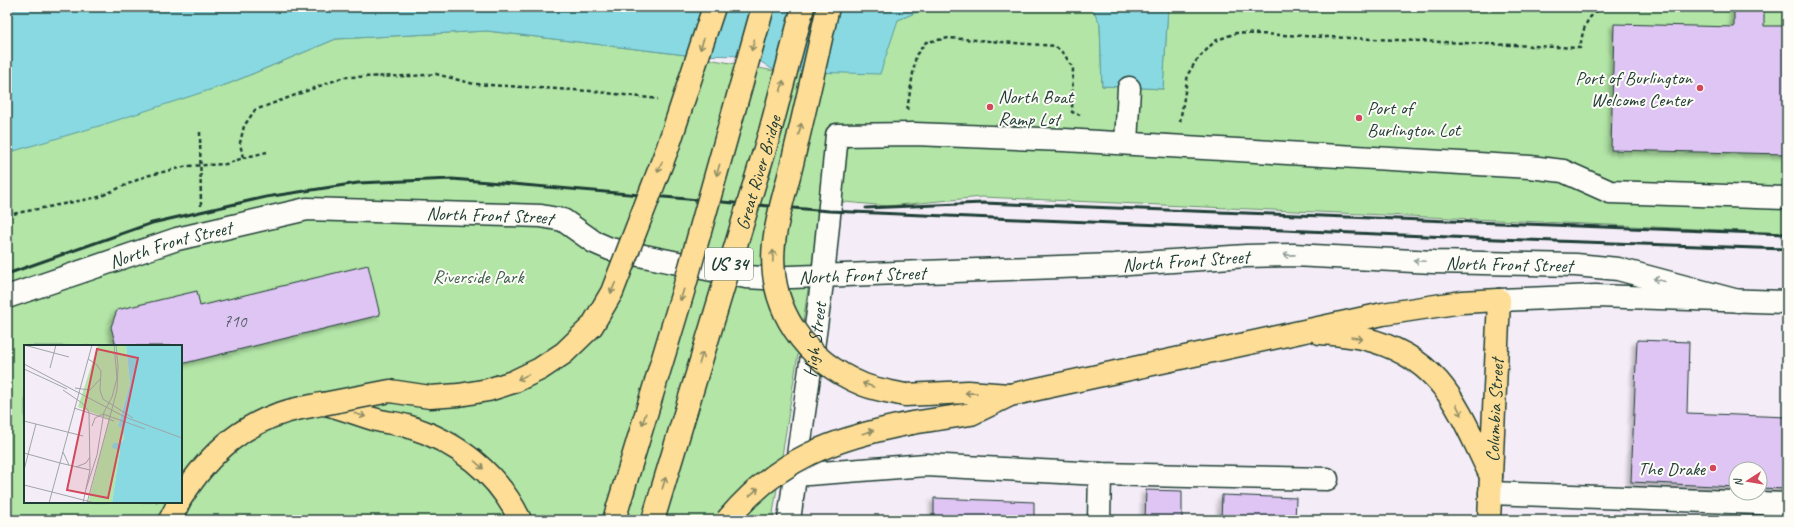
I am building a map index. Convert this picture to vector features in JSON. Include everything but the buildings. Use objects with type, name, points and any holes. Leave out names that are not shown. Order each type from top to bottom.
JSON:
[{"type":"main road","points":[[182,496],[195,475],[222,446],[253,424],[288,411],[390,390],[430,397],[459,395],[488,390],[513,382],[540,369],[564,352],[592,326],[612,292],[668,147],[714,7]]},
{"type":"main road","name":"Great River Bridge","points":[[614,520],[687,276],[762,7]]},
{"type":"main road","name":"Great River Bridge","points":[[653,520],[770,132],[803,7]]},
{"type":"main road","points":[[828,7],[794,156],[777,222],[773,263],[776,286],[782,308],[792,328],[804,344],[826,363],[844,375],[865,385],[905,395],[968,392],[1010,395]]},
{"type":"main road","points":[[727,520],[750,496],[791,463],[817,449],[872,431],[971,414],[1010,395],[1305,330],[1427,306],[1499,300]]},
{"type":"main road","name":"Columbia Street","points":[[1489,520],[1499,300]]},
{"type":"main road","points":[[1305,330],[1362,338],[1403,353],[1423,366],[1441,383],[1456,403],[1490,485]]},
{"type":"main road","points":[[323,404],[377,420],[406,425],[440,438],[470,457],[494,479],[520,520]]},
{"type":"main road","points":[[170,520],[178,503]]},
{"type":"street","points":[[1129,88],[1126,143],[1530,166],[1563,171],[1610,192],[1787,198]]},
{"type":"street","name":"High Street","points":[[789,520],[824,276],[828,211],[837,135],[931,135],[1126,143]]},
{"type":"street","name":"North Front Street","points":[[7,297],[170,242],[306,209],[540,216],[563,220],[594,242],[610,249],[746,277],[824,276],[1114,265],[1246,256],[1293,255],[1434,262],[1576,265],[1618,269],[1738,301]]},
{"type":"street","name":"North Front Street","points":[[1499,300],[1594,296],[1787,302]]},
{"type":"street","points":[[795,476],[926,465],[1100,474],[1327,479]]},
{"type":"street","points":[[1099,520],[1100,474]]},
{"type":"street","points":[[1490,485],[1787,504]]},
{"type":"path","points":[[1679,7],[1686,7]]},
{"type":"path","points":[[200,132],[202,234]]},
{"type":"path","points":[[242,158],[267,152]]},
{"type":"green space","name":"Riverside Park","points":[[929,7],[1092,7],[1100,24],[1102,86],[1163,89],[1168,7],[1787,7],[1787,233],[982,197],[888,206],[822,200],[772,520],[7,520],[7,152],[228,84],[336,39],[487,31],[686,55],[775,71]]},
{"type":"water","points":[[7,7],[929,7],[898,20],[880,74],[775,71],[752,56],[686,55],[487,31],[336,39],[228,84],[99,126],[7,153]]},
{"type":"water","points":[[1092,7],[1168,7],[1163,89],[1102,86],[1100,24]]},
{"type":"railway","points":[[7,274],[152,223],[266,197],[358,183],[452,179],[829,211],[1497,239],[1787,249]]},
{"type":"railway","points":[[866,208],[983,203],[1787,234]]},
{"type":"place","name":"Port of Burlington Welcome Center","points":[[1700,88]]},
{"type":"place","name":"North Boat Ramp Lot","points":[[990,107]]},
{"type":"place","name":"Port of Burlington Lot","points":[[1359,118]]},
{"type":"place","name":"The Drake","points":[[1713,468]]}]
